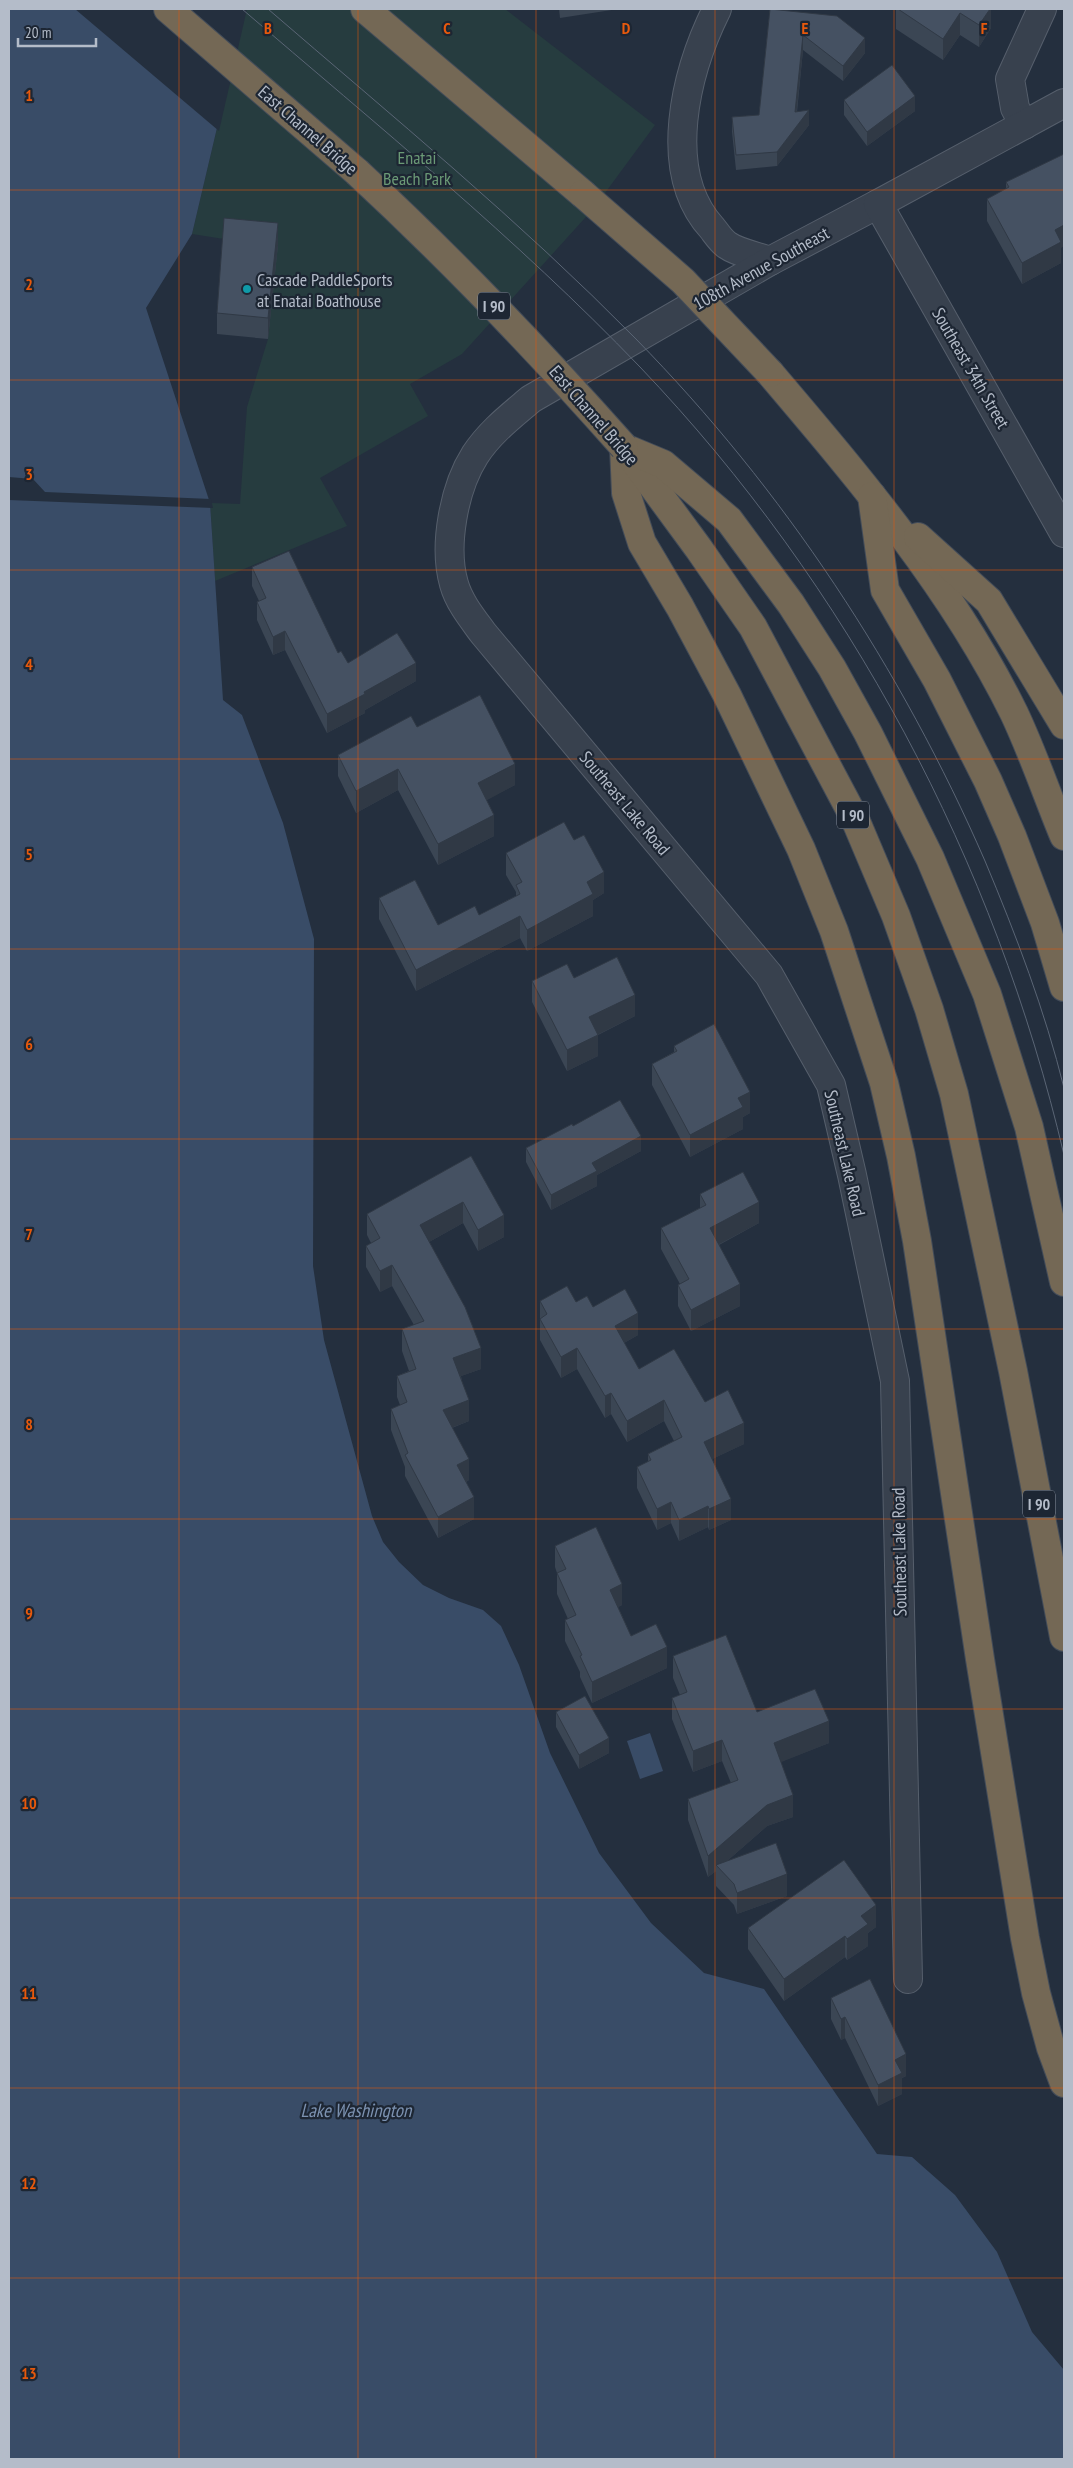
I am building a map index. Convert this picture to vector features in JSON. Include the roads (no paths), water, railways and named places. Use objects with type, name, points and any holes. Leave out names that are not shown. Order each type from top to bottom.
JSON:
[{"type":"highway","name":"East Channel Bridge","points":[[168,9],[390,202],[552,366],[624,447]]},
{"type":"highway","points":[[365,9],[683,281],[770,373],[872,495],[918,556],[960,618],[1014,714],[1064,836]]},
{"type":"highway","points":[[624,447],[645,478],[729,520],[760,561],[832,668],[902,798],[956,916],[987,994],[1029,1127],[1064,1282]]},
{"type":"highway","points":[[624,447],[645,478],[642,543],[680,607],[727,695],[801,849],[834,931],[884,1083],[901,1156],[917,1241],[980,1659],[1025,1938],[1036,1993],[1051,2048],[1064,2083]]},
{"type":"highway","name":"I 90","points":[[645,478],[752,627],[855,818],[896,916],[930,1009],[954,1094],[1013,1371],[1064,1637]]},
{"type":"highway","points":[[872,495],[989,602],[1064,725]]},
{"type":"highway","points":[[872,495],[884,590],[938,680],[988,781],[1012,836],[1045,923],[1064,987]]},
{"type":"highway","points":[[1013,1371],[1064,1552]]},
{"type":"street","points":[[717,9],[704,35],[684,103],[682,144],[687,181],[701,216],[727,246],[770,261]]},
{"type":"street","points":[[1024,124],[1015,108],[1010,78],[1042,9]]},
{"type":"street","name":"108th Avenue Southeast","points":[[475,456],[500,424],[531,399],[770,261],[1064,103]]},
{"type":"street","name":"Southeast 34th Street","points":[[878,204],[1064,533]]},
{"type":"street","name":"Southeast Lake Road","points":[[475,456],[460,490],[451,527],[450,561],[454,585],[464,606],[483,633],[769,975],[831,1085],[896,1381],[908,1978]]},
{"type":"water","name":"Lake Washington","points":[[9,9],[245,9],[192,234],[146,308],[210,503],[223,700],[242,715],[283,823],[314,939],[313,1266],[324,1340],[372,1516],[383,1542],[399,1562],[423,1585],[449,1598],[483,1610],[501,1626],[519,1665],[550,1753],[599,1853],[651,1923],[704,1973],[764,1989],[877,2154],[912,2157],[955,2195],[997,2252],[1032,2332],[1064,2370],[1064,2459],[9,2459]]},
{"type":"water","points":[[650,1733],[663,1771],[640,1779],[627,1741]]},
{"type":"tram line","points":[[242,9],[445,183],[593,319],[640,367],[715,452],[785,541],[848,635],[904,733],[955,834],[998,939],[1035,1046],[1064,1155]]},
{"type":"tram line","points":[[268,9],[455,170],[592,295],[690,397],[741,457],[789,520],[834,584],[877,651],[916,719],[952,789],[985,861],[1019,945],[1048,1030],[1064,1088]]},
{"type":"place","name":"Cascade PaddleSports at Enatai Boathouse","points":[[247,289]]},
{"type":"park label","name":"Enatai Beach Park","points":[[417,167]]}]
